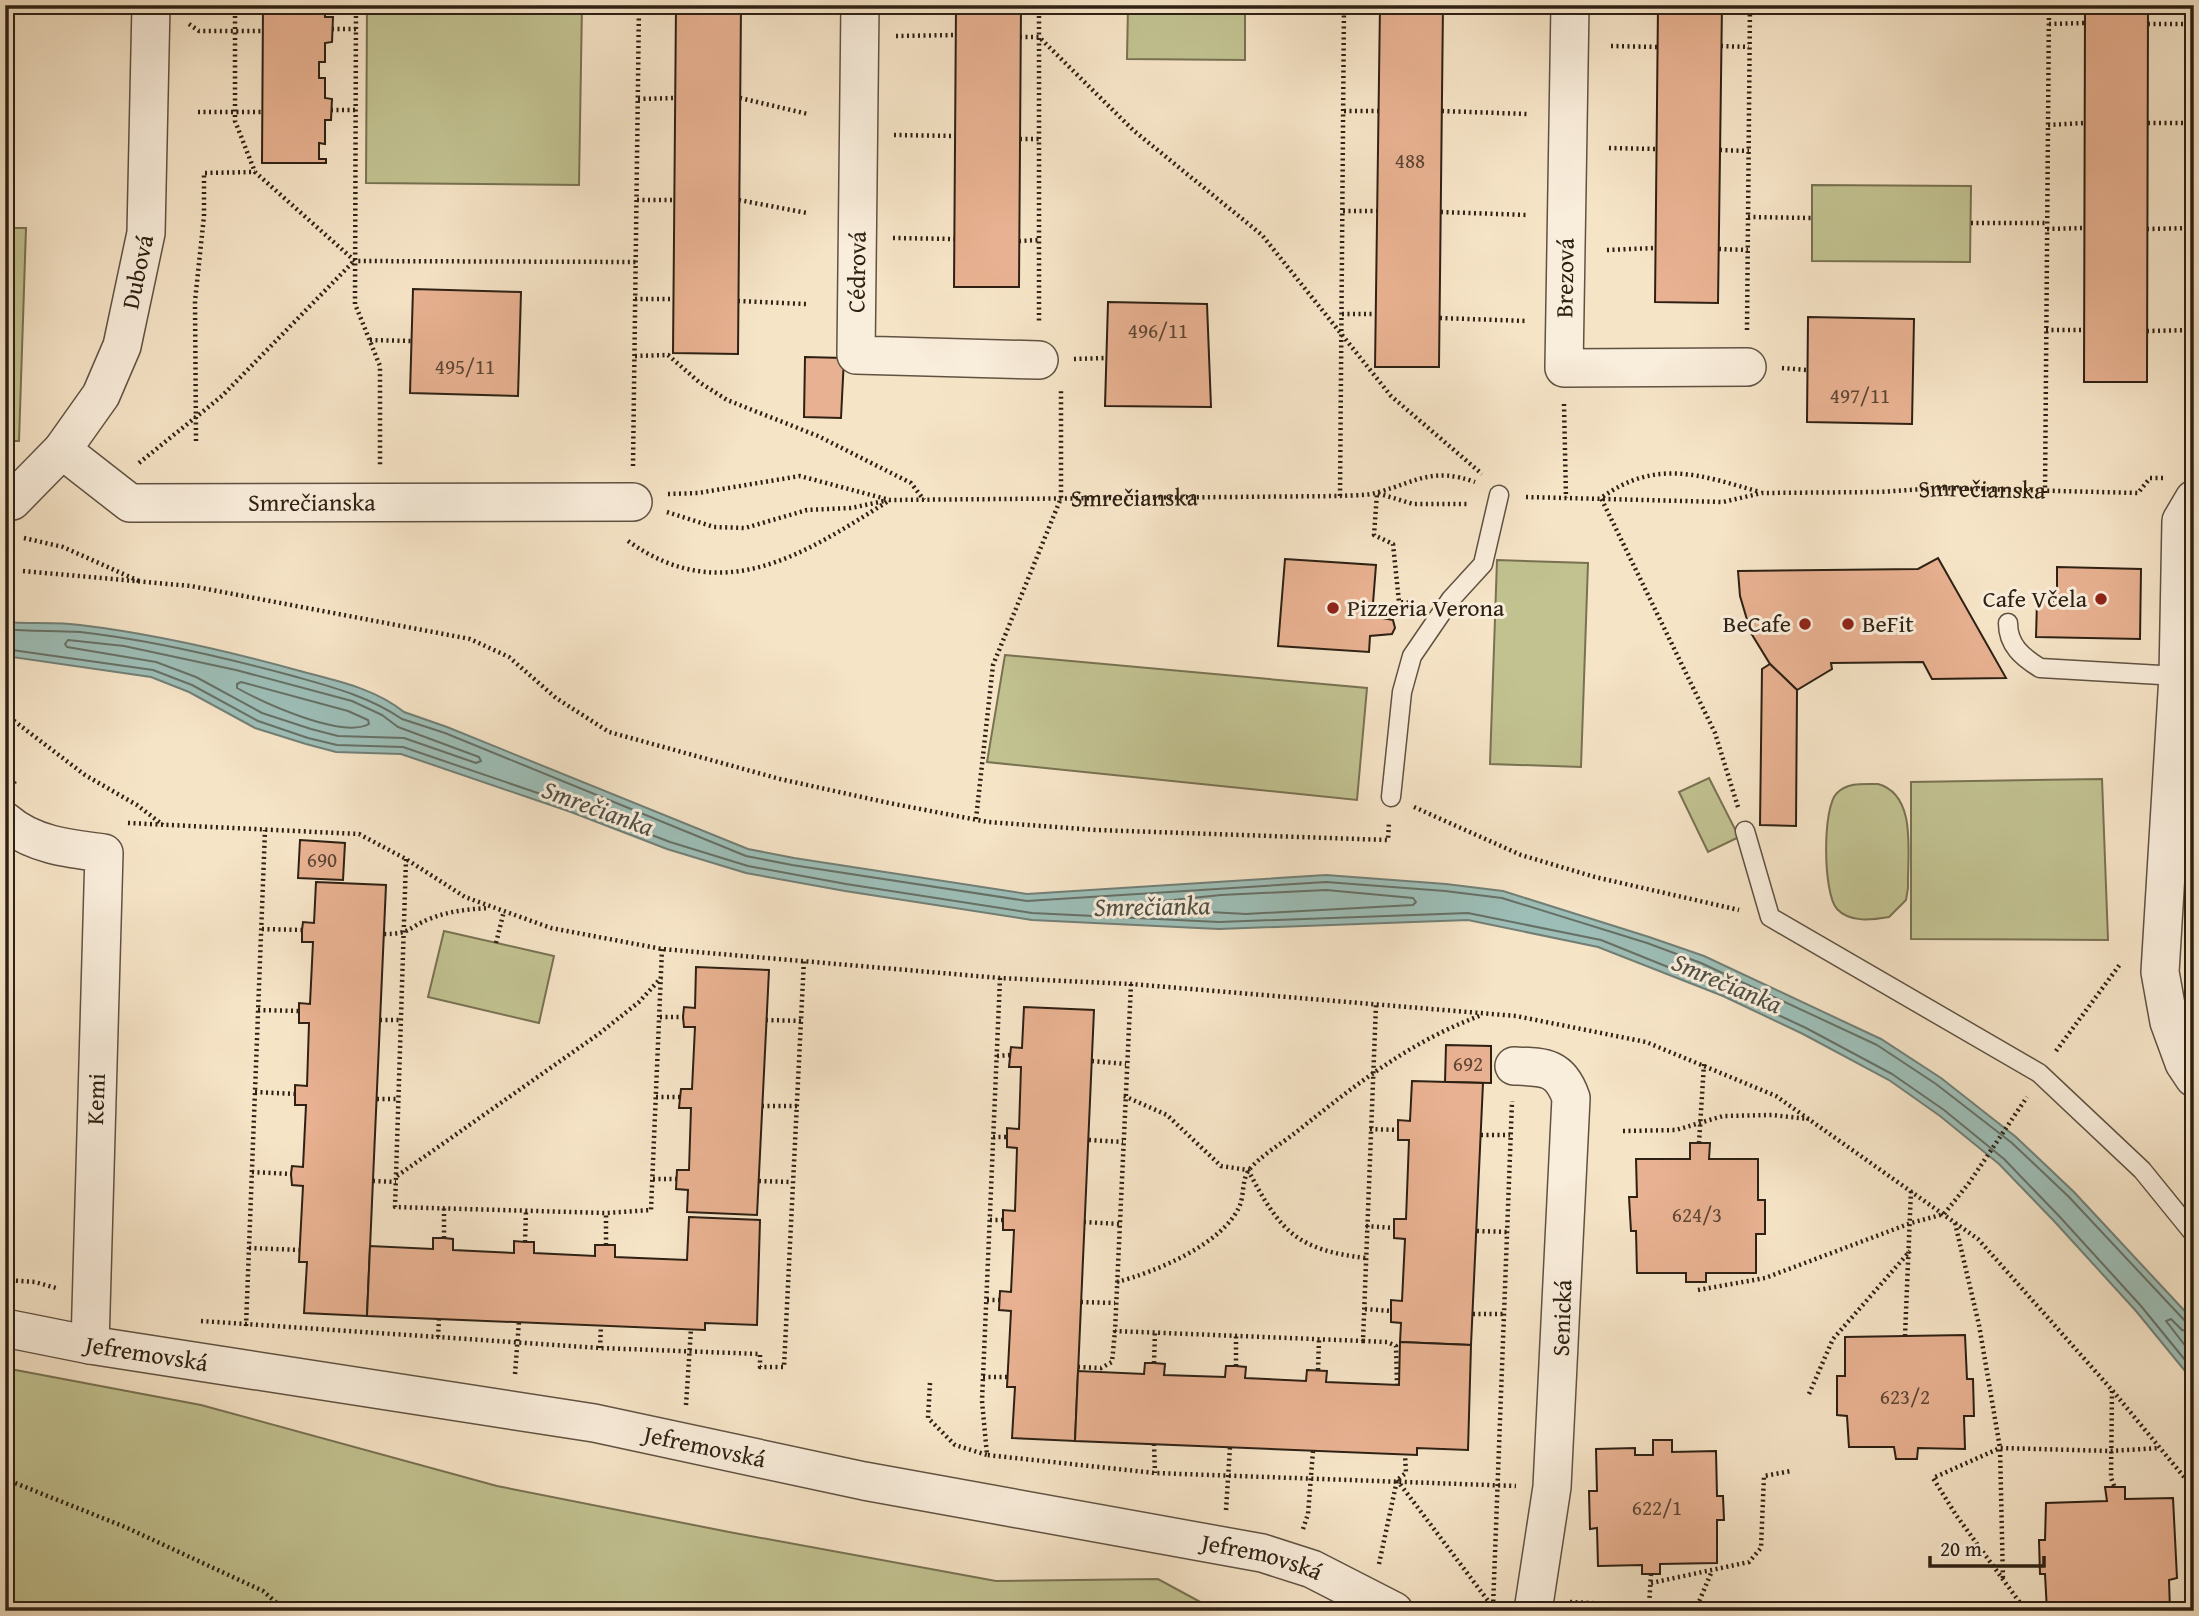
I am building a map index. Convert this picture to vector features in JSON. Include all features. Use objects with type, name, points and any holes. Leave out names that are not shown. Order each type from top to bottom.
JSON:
[{"type":"street","name":"Brezová","points":[[1563,368],[1570,5]]},
{"type":"street","name":"Dubová","points":[[15,518],[101,395],[122,346],[146,233],[151,9]]},
{"type":"street","name":"Cédrová","points":[[860,21],[856,355],[1050,373]]},
{"type":"street","points":[[1563,368],[1747,367]]},
{"type":"street","name":"Smrečianska","points":[[62,450],[130,503],[633,502]]},
{"type":"street","points":[[2184,488],[2178,676],[2184,729],[2160,972],[2169,1022],[2184,1063],[2194,1078]]},
{"type":"street","name":"Kemi","points":[[11,806],[24,835],[43,843],[104,853],[89,1297],[90,1345]]},
{"type":"street","name":"Senická","points":[[1514,1066],[1553,1071],[1566,1083],[1571,1098],[1552,1487],[1534,1611]]},
{"type":"street","name":"Jefremovská","points":[[5,1328],[90,1345],[509,1410],[683,1441],[864,1481],[1217,1545],[1293,1563],[1383,1604]]},
{"type":"lane","points":[[1391,797],[1402,692],[1412,656],[1447,604],[1483,564],[1493,491]]},
{"type":"lane","points":[[2008,623],[2008,636],[2024,658],[2040,668],[2178,676]]},
{"type":"lane","points":[[1745,831],[1770,917],[2039,1073],[2142,1170],[2194,1234]]},
{"type":"path","points":[[235,5],[235,121],[255,172],[355,261],[636,262]]},
{"type":"path","points":[[356,5],[355,304],[380,366],[380,504]]},
{"type":"path","points":[[633,502],[639,5]]},
{"type":"path","points":[[787,5],[810,11]]},
{"type":"path","points":[[976,819],[979,770],[993,665],[1061,498],[1039,240],[1039,5]]},
{"type":"path","points":[[1747,367],[1750,5]]},
{"type":"path","points":[[2045,493],[2049,5]]},
{"type":"path","points":[[1340,496],[1345,7],[1380,6]]},
{"type":"path","points":[[1443,8],[1527,6]]},
{"type":"path","points":[[5,9],[151,9],[171,12],[199,31],[262,31]]},
{"type":"path","points":[[860,21],[956,35]]},
{"type":"path","points":[[2049,24],[2085,23]]},
{"type":"path","points":[[2148,24],[2194,24]]},
{"type":"path","points":[[332,29],[356,29]]},
{"type":"path","points":[[1020,37],[1039,37],[1133,130],[1262,235],[1391,396],[1481,471],[1493,491]]},
{"type":"path","points":[[1611,46],[1658,47]]},
{"type":"path","points":[[1721,46],[1749,47]]},
{"type":"path","points":[[638,99],[675,97]]},
{"type":"path","points":[[740,99],[808,114]]},
{"type":"path","points":[[331,110],[356,110]]},
{"type":"path","points":[[1344,111],[1378,111]]},
{"type":"path","points":[[1442,111],[1527,114]]},
{"type":"path","points":[[198,113],[262,112]]},
{"type":"path","points":[[2148,123],[2194,122]]},
{"type":"path","points":[[2048,125],[2084,123]]},
{"type":"path","points":[[858,134],[956,135]]},
{"type":"path","points":[[1020,139],[1039,139]]},
{"type":"path","points":[[1609,148],[1656,149]]},
{"type":"path","points":[[1720,150],[1749,151]]},
{"type":"path","points":[[196,441],[195,301],[204,216],[204,173],[255,172]]},
{"type":"path","points":[[636,201],[674,200]]},
{"type":"path","points":[[739,200],[807,213]]},
{"type":"path","points":[[1343,211],[1377,211]]},
{"type":"path","points":[[1441,212],[1527,215]]},
{"type":"path","points":[[1748,217],[1812,218]]},
{"type":"path","points":[[1971,223],[2084,228]]},
{"type":"path","points":[[2147,229],[2194,228]]},
{"type":"path","points":[[858,237],[955,239]]},
{"type":"path","points":[[1019,241],[1039,240]]},
{"type":"path","points":[[1607,250],[1655,248]]},
{"type":"path","points":[[1719,249],[1748,250]]},
{"type":"path","points":[[112,488],[241,378],[355,261]]},
{"type":"path","points":[[635,299],[673,299]]},
{"type":"path","points":[[738,301],[806,303]]},
{"type":"path","points":[[1342,314],[1376,314]]},
{"type":"path","points":[[1440,318],[1527,321]]},
{"type":"path","points":[[2046,330],[2084,330]]},
{"type":"path","points":[[2147,331],[2194,330]]},
{"type":"path","points":[[370,340],[412,341]]},
{"type":"path","points":[[635,356],[668,355],[699,382],[727,400],[818,436],[911,483],[924,500]]},
{"type":"path","points":[[1563,368],[1566,498]]},
{"type":"path","name":"Smrečianska","points":[[1601,498],[1619,485],[1675,472],[1703,474],[1762,493]]},
{"type":"path","name":"Smrečianska","points":[[633,502],[714,527],[745,528],[807,510],[851,508],[890,500],[1340,496],[1377,493],[1429,474],[1458,476],[1493,491],[1632,502],[1723,502],[1762,493],[1879,492],[1940,488],[2045,493],[2138,493],[2150,478],[2184,488]]},
{"type":"path","name":"Smrečianska","points":[[633,502],[662,494],[698,493],[800,476],[890,500]]},
{"type":"path","name":"Smrečianska","points":[[1377,493],[1413,504],[1477,504],[1493,491]]},
{"type":"path","points":[[1377,493],[1374,535],[1393,544],[1399,602],[1447,604]]},
{"type":"path","points":[[1601,498],[1715,733],[1745,831]]},
{"type":"path","points":[[624,538],[653,559],[689,571],[728,573],[767,568],[840,531],[890,500]]},
{"type":"path","points":[[15,518],[143,583]]},
{"type":"path","points":[[23,571],[191,586],[470,639],[509,657],[556,698],[609,732],[780,779],[976,819],[1096,830],[1388,840],[1391,797],[1521,855],[1595,877],[1770,917]]},
{"type":"path","points":[[5,714],[85,775],[137,805],[163,825]]},
{"type":"path","points":[[5,756],[11,806]]},
{"type":"path","points":[[123,822],[359,834],[406,859],[465,897],[551,928],[662,949],[804,959],[1000,978],[1131,984],[1516,1016],[1646,1042],[1776,1096],[1978,1239],[2112,1390],[2194,1489]]},
{"type":"path","points":[[246,1326],[265,830]]},
{"type":"path","points":[[406,859],[396,1207],[607,1213],[651,1210],[662,949]]},
{"type":"path","points":[[384,934],[405,934],[428,920],[458,910],[493,907]]},
{"type":"path","points":[[496,943],[504,911]]},
{"type":"path","points":[[262,929],[302,930]]},
{"type":"path","points":[[195,1320],[246,1326],[600,1348],[760,1354],[760,1367],[784,1367],[804,959]]},
{"type":"path","points":[[1698,1290],[1765,1278],[1911,1223],[1944,1214],[2025,1102],[2039,1073],[2122,962]]},
{"type":"path","points":[[373,1181],[396,1179],[600,1033],[639,1002],[661,978]]},
{"type":"path","points":[[987,1455],[983,1377],[1000,978]]},
{"type":"path","points":[[1078,1367],[1101,1368],[1112,1362],[1131,984]]},
{"type":"path","points":[[1363,1341],[1376,1004]]},
{"type":"path","points":[[258,1010],[299,1011]]},
{"type":"path","points":[[1117,1282],[1146,1275],[1212,1238],[1230,1222],[1240,1205],[1248,1170],[1372,1072],[1446,1028],[1486,1014]]},
{"type":"path","points":[[1397,1480],[1493,1606],[1516,1016]]},
{"type":"path","points":[[660,1017],[683,1017]]},
{"type":"path","points":[[380,1020],[402,1020]]},
{"type":"path","points":[[766,1020],[802,1021]]},
{"type":"path","points":[[997,1056],[1011,1055]]},
{"type":"path","points":[[1092,1061],[1126,1064]]},
{"type":"path","points":[[1699,1143],[1704,1064]]},
{"type":"path","points":[[255,1093],[296,1094]]},
{"type":"path","points":[[1124,1096],[1167,1115],[1221,1166],[1248,1170]]},
{"type":"path","points":[[656,1097],[680,1097]]},
{"type":"path","points":[[377,1099],[398,1100]]},
{"type":"path","points":[[762,1106],[797,1106]]},
{"type":"path","points":[[1623,1131],[1676,1130],[1724,1116],[1772,1115],[1810,1119]]},
{"type":"path","points":[[1370,1129],[1399,1130]]},
{"type":"path","points":[[1481,1135],[1510,1135]]},
{"type":"path","points":[[993,1137],[1007,1137]]},
{"type":"path","points":[[1089,1140],[1123,1142]]},
{"type":"path","points":[[1248,1170],[1277,1219],[1298,1239],[1333,1254],[1366,1258]]},
{"type":"path","points":[[252,1172],[291,1174]]},
{"type":"path","points":[[653,1179],[677,1179]]},
{"type":"path","points":[[759,1181],[792,1182]]},
{"type":"path","points":[[1905,1336],[1911,1190]]},
{"type":"path","points":[[444,1208],[444,1238]]},
{"type":"path","points":[[525,1242],[526,1211]]},
{"type":"path","points":[[606,1245],[607,1213]]},
{"type":"path","points":[[990,1220],[1003,1220]]},
{"type":"path","points":[[1084,1222],[1119,1224]]},
{"type":"path","points":[[1954,1222],[1979,1325],[2000,1448],[2003,1580]]},
{"type":"path","points":[[1366,1227],[1394,1228]]},
{"type":"path","points":[[1477,1231],[1508,1232]]},
{"type":"path","points":[[249,1248],[300,1250]]},
{"type":"path","points":[[1809,1394],[1833,1339],[1910,1251]]},
{"type":"path","points":[[5,1280],[34,1282],[89,1297]]},
{"type":"path","points":[[987,1300],[1000,1300]]},
{"type":"path","points":[[1081,1302],[1115,1303]]},
{"type":"path","points":[[1365,1309],[1391,1311]]},
{"type":"path","points":[[1473,1314],[1505,1314]]},
{"type":"path","points":[[438,1337],[439,1319]]},
{"type":"path","points":[[509,1410],[519,1321]]},
{"type":"path","points":[[600,1348],[601,1325]]},
{"type":"path","points":[[683,1441],[691,1329]]},
{"type":"path","points":[[1115,1331],[1387,1342],[1396,1346],[1397,1385]]},
{"type":"path","points":[[1154,1363],[1155,1333]]},
{"type":"path","points":[[1236,1336],[1236,1367]]},
{"type":"path","points":[[1318,1370],[1319,1340]]},
{"type":"path","points":[[983,1377],[1007,1377]]},
{"type":"path","points":[[930,1383],[928,1419],[955,1445],[987,1455],[1155,1473],[1552,1487]]},
{"type":"path","points":[[2112,1390],[2110,1451],[2111,1478],[2115,1488]]},
{"type":"path","points":[[1154,1444],[1155,1473]]},
{"type":"path","points":[[1217,1545],[1226,1512],[1230,1447]]},
{"type":"path","points":[[2026,1611],[1933,1478],[2000,1448],[2110,1451],[2161,1448]]},
{"type":"path","points":[[1293,1563],[1308,1514],[1312,1451]]},
{"type":"path","points":[[1383,1604],[1397,1480],[1406,1473],[1405,1455]]},
{"type":"path","points":[[1651,1583],[1749,1562],[1760,1548],[1764,1476],[1791,1471]]},
{"type":"path","points":[[5,1479],[125,1527],[263,1591],[286,1611]]},
{"type":"path","points":[[1695,1611],[1713,1570]]},
{"type":"path","points":[[1651,1574],[1649,1606],[1653,1611]]},
{"type":"green space","points":[[367,5],[582,5],[579,185],[366,183]]},
{"type":"green space","points":[[1128,5],[1245,5],[1245,60],[1127,59]]},
{"type":"green space","points":[[1812,185],[1971,186],[1970,262],[1812,261]]},
{"type":"green space","points":[[5,228],[26,228],[19,441],[5,441]]},
{"type":"green space","points":[[1497,560],[1588,563],[1581,767],[1490,764]]},
{"type":"green space","points":[[1005,655],[1367,688],[1357,800],[987,762]]},
{"type":"green space","points":[[1709,778],[1739,837],[1708,852],[1679,792]]},
{"type":"green space","points":[[2102,779],[2108,940],[1911,939],[1911,782]]},
{"type":"green space","points":[[1878,784],[1891,790],[1905,813],[1909,843],[1906,900],[1889,917],[1848,917],[1837,909],[1829,887],[1826,851],[1832,801],[1841,789],[1846,787]]},
{"type":"green space","points":[[444,931],[554,956],[539,1023],[428,997]]},
{"type":"green space","points":[[5,1368],[201,1405],[497,1486],[996,1581],[1158,1579],[1217,1611],[5,1611]]},
{"type":"water","name":"Smrečianka","points":[[5,622],[71,624],[164,638],[341,682],[368,691],[404,712],[748,849],[1027,894],[1326,875],[1446,884],[1503,891],[1704,956],[1881,1039],[1941,1078],[2016,1137],[2074,1192],[2194,1321],[2194,1382],[2136,1311],[2054,1221],[1999,1164],[1940,1116],[1889,1080],[1803,1034],[1723,996],[1598,947],[1468,920],[1219,929],[1032,920],[746,873],[667,849],[571,812],[401,754],[336,752],[255,728],[189,692],[151,677],[5,656]]},
{"type":"building","points":[[263,5],[325,5],[325,17],[333,17],[332,42],[325,43],[325,62],[319,62],[319,78],[325,78],[325,98],[332,99],[331,120],[325,120],[325,144],[319,143],[319,159],[326,159],[326,163],[262,163]]},
{"type":"building","points":[[676,5],[741,5],[738,354],[673,353]]},
{"type":"building","points":[[956,5],[1021,5],[1019,287],[954,287]]},
{"type":"building","points":[[1380,5],[1443,5],[1439,367],[1375,367]]},
{"type":"building","points":[[1658,5],[1722,5],[1718,303],[1655,302]]},
{"type":"building","points":[[2085,5],[2148,5],[2147,382],[2084,382]]},
{"type":"building","points":[[413,289],[521,292],[518,396],[410,393]]},
{"type":"building","points":[[1108,302],[1207,304],[1211,407],[1105,406]]},
{"type":"building","points":[[1808,317],[1914,319],[1912,424],[1807,422]]},
{"type":"building","points":[[805,357],[844,358],[841,418],[804,417]]},
{"type":"building","points":[[1938,558],[2006,678],[1932,679],[1923,662],[1831,663],[1832,669],[1797,690],[1770,664],[1751,633],[1740,596],[1738,571],[1918,569]]},
{"type":"building","points":[[1285,559],[1376,565],[1372,616],[1393,620],[1395,628],[1392,634],[1370,636],[1369,652],[1278,646]]},
{"type":"building","points":[[2057,567],[2141,569],[2140,639],[2036,637],[2037,601],[2057,602]]},
{"type":"building","points":[[1770,664],[1797,690],[1796,826],[1760,825],[1762,669]]},
{"type":"building","points":[[300,840],[345,843],[343,880],[298,878]]},
{"type":"building","points":[[316,882],[386,885],[367,1316],[304,1313],[307,1262],[299,1262],[303,1186],[292,1185],[291,1174],[292,1166],[303,1167],[306,1105],[295,1105],[295,1085],[307,1086],[309,1023],[299,1023],[299,1003],[310,1004],[313,942],[302,942],[302,930],[303,922],[314,923]]},
{"type":"building","points":[[696,967],[769,970],[757,1215],[687,1212],[688,1190],[676,1189],[677,1170],[689,1170],[691,1108],[679,1108],[681,1089],[692,1089],[695,1027],[684,1027],[683,1017],[684,1007],[695,1008]]},
{"type":"building","points":[[1024,1007],[1094,1010],[1075,1441],[1012,1438],[1015,1387],[1007,1387],[1011,1311],[999,1310],[1000,1291],[1011,1292],[1014,1230],[1003,1230],[1003,1210],[1015,1211],[1017,1148],[1007,1147],[1007,1128],[1019,1129],[1021,1067],[1009,1067],[1011,1047],[1022,1048]]},
{"type":"building","points":[[1446,1045],[1491,1046],[1491,1083],[1445,1082]]},
{"type":"building","points":[[1412,1081],[1483,1083],[1471,1345],[1400,1342],[1401,1323],[1391,1322],[1391,1300],[1402,1301],[1405,1239],[1394,1238],[1394,1219],[1406,1219],[1409,1140],[1398,1140],[1398,1120],[1410,1121]]},
{"type":"building","points":[[1690,1143],[1710,1143],[1709,1159],[1758,1159],[1758,1200],[1765,1200],[1765,1234],[1756,1234],[1756,1273],[1706,1273],[1706,1282],[1686,1282],[1686,1273],[1637,1273],[1636,1231],[1631,1231],[1629,1197],[1637,1197],[1636,1159],[1690,1159]]},
{"type":"building","points":[[689,1217],[760,1220],[757,1325],[705,1323],[705,1330],[367,1316],[370,1246],[433,1249],[433,1238],[444,1238],[453,1239],[453,1250],[514,1253],[514,1241],[534,1242],[534,1253],[595,1256],[595,1245],[615,1245],[615,1257],[687,1260]]},
{"type":"building","points":[[1965,1335],[1967,1379],[1973,1379],[1974,1416],[1964,1416],[1965,1449],[1918,1448],[1917,1459],[1896,1459],[1894,1447],[1849,1447],[1847,1416],[1837,1415],[1837,1376],[1845,1376],[1845,1337]]},
{"type":"building","points":[[1400,1342],[1471,1345],[1468,1450],[1417,1448],[1417,1455],[1075,1441],[1078,1371],[1144,1374],[1145,1363],[1154,1363],[1165,1364],[1164,1375],[1225,1377],[1226,1366],[1236,1366],[1246,1367],[1245,1378],[1306,1381],[1307,1370],[1327,1371],[1326,1382],[1399,1385]]},
{"type":"building","points":[[1653,1440],[1672,1440],[1672,1452],[1716,1451],[1717,1496],[1723,1496],[1724,1520],[1717,1520],[1717,1563],[1660,1564],[1660,1574],[1642,1574],[1642,1565],[1598,1566],[1597,1528],[1590,1529],[1589,1491],[1597,1491],[1596,1449],[1635,1448],[1635,1455],[1653,1455]]},
{"type":"building","points":[[2105,1487],[2125,1487],[2125,1499],[2173,1498],[2177,1578],[2169,1580],[2170,1610],[2047,1611],[2045,1574],[2040,1574],[2039,1540],[2045,1540],[2046,1503],[2107,1501]]},
{"type":"place","name":"Cafe Včela","points":[[2101,599]]},
{"type":"place","name":"Pizzeria Verona","points":[[1333,608]]},
{"type":"place","name":"BeCafe","points":[[1805,624]]},
{"type":"place","name":"BeFit","points":[[1848,624]]}]
